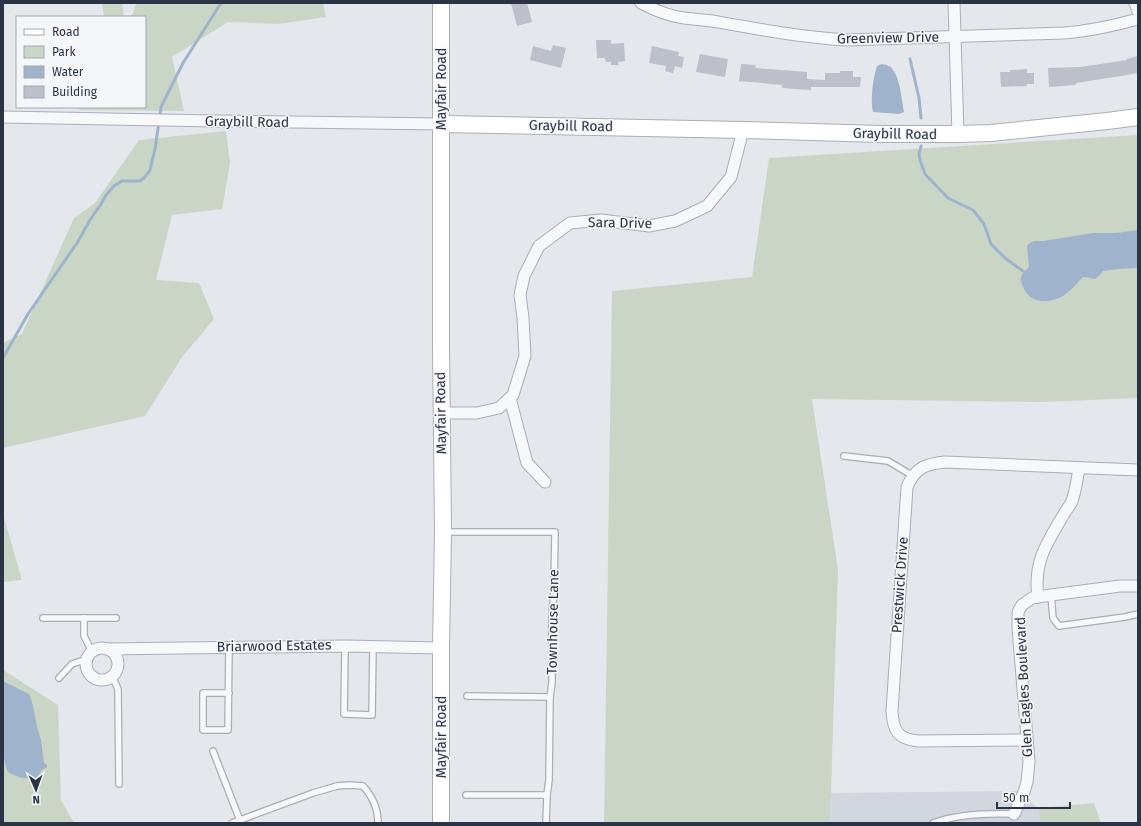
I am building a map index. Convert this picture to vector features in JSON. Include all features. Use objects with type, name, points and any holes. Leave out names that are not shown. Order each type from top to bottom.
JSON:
[{"type":"street","name":"Mayfair Road","points":[[441,3],[441,413],[443,532],[441,648],[441,823]]},
{"type":"street","name":"Greenview Drive","points":[[641,3],[664,13],[684,18],[778,33],[846,40],[1064,33],[1096,29],[1138,19]]},
{"type":"street","points":[[954,3],[958,134]]},
{"type":"street","points":[[1135,3],[1138,11]]},
{"type":"street","name":"Graybill Road","points":[[3,117],[442,124],[880,134],[990,133],[1138,117]]},
{"type":"street","name":"Sara Drive","points":[[510,398],[513,395],[525,356],[520,295],[524,276],[539,246],[570,223],[601,220],[649,226],[675,221],[708,206],[731,177],[743,130]]},
{"type":"street","points":[[441,413],[477,413],[499,408],[510,398],[527,463],[544,482]]},
{"type":"street","points":[[912,476],[916,471],[924,466],[945,462],[1138,470]]},
{"type":"street","points":[[1038,597],[1036,584],[1037,572],[1041,558],[1064,513],[1071,503],[1075,491],[1079,468]]},
{"type":"street","name":"Prestwick Drive","points":[[912,476],[906,486],[905,494],[892,711],[893,726],[901,737],[918,741],[1027,740]]},
{"type":"street","name":"Glen Eagles Boulevard","points":[[1014,814],[1027,782],[1028,762],[1018,628],[1018,613],[1022,605],[1027,601],[1038,597],[1120,586],[1138,586]]},
{"type":"street","name":"Briarwood Estates","points":[[107,648],[373,646],[441,648]]},
{"type":"street","points":[[98,648],[107,648],[115,654],[118,663],[116,672],[112,676],[101,680],[93,676],[86,666],[90,656],[98,648]]},
{"type":"lane","points":[[844,456],[888,461],[912,476]]},
{"type":"lane","name":"Townhouse Lane","points":[[443,532],[555,532],[552,618],[552,683],[550,696],[549,780],[546,823]]},
{"type":"lane","points":[[1051,595],[1053,618],[1059,626],[1138,614]]},
{"type":"lane","points":[[43,618],[116,618]]},
{"type":"lane","points":[[60,678],[72,664],[90,656],[84,636],[84,618]]},
{"type":"lane","points":[[229,646],[229,693],[228,730],[203,730],[203,693],[229,693]]},
{"type":"lane","points":[[345,646],[344,714],[372,715],[373,646]]},
{"type":"lane","points":[[112,676],[118,689],[119,784]]},
{"type":"lane","points":[[467,696],[550,696]]},
{"type":"lane","points":[[213,751],[240,821]]},
{"type":"lane","points":[[232,823],[320,791],[337,786],[350,785],[363,786],[369,793],[378,814],[378,823]]},
{"type":"lane","points":[[466,795],[547,795]]},
{"type":"lane","points":[[933,823],[946,819],[994,813],[1014,814]]},
{"type":"shaded area","points":[[1017,791],[1038,808],[1040,823],[830,823],[831,793]]},
{"type":"green space","points":[[102,3],[122,3],[124,16],[104,16]]},
{"type":"green space","points":[[137,3],[323,3],[326,17],[279,24],[228,22],[172,57],[184,111],[79,110],[80,108],[146,108],[146,16],[131,16]]},
{"type":"green space","points":[[226,131],[230,163],[222,209],[172,215],[156,280],[199,283],[214,319],[182,357],[145,416],[3,448],[3,343],[22,334],[74,218],[95,203],[139,140]]},
{"type":"green space","points":[[1138,135],[1138,398],[1041,402],[812,399],[838,570],[830,823],[604,823],[612,291],[752,277],[769,158]]},
{"type":"green space","points":[[3,514],[22,580],[3,582]]},
{"type":"green space","points":[[3,670],[58,705],[61,800],[74,823],[3,823]]},
{"type":"green space","points":[[1094,803],[1101,823],[1040,823],[1038,808]]},
{"type":"water","points":[[882,64],[891,68],[897,79],[904,112],[899,114],[873,112],[872,89],[874,77],[877,66]]},
{"type":"water","points":[[1138,230],[1138,268],[1103,271],[1094,279],[1083,277],[1071,290],[1060,298],[1045,301],[1036,300],[1028,295],[1021,283],[1023,273],[1029,267],[1027,246],[1034,241],[1043,241],[1093,233],[1116,233]]},
{"type":"water","points":[[3,681],[29,694],[32,702],[41,740],[44,763],[47,765],[47,767],[42,770],[37,778],[21,778],[7,771],[3,755]]},
{"type":"building","points":[[511,3],[527,3],[532,22],[517,26]]},
{"type":"building","points":[[596,40],[611,40],[611,44],[624,43],[625,61],[618,62],[619,65],[611,65],[611,62],[606,62],[605,58],[597,58]]},
{"type":"building","points":[[553,45],[566,48],[561,68],[530,60],[533,46],[551,51]]},
{"type":"building","points":[[652,46],[679,52],[678,56],[684,57],[682,68],[675,66],[673,73],[665,71],[666,66],[649,63]]},
{"type":"building","points":[[700,54],[728,59],[725,77],[696,72]]},
{"type":"building","points":[[1138,56],[1138,73],[1076,83],[1076,85],[1049,87],[1048,68],[1081,67],[1127,60]]},
{"type":"building","points":[[741,64],[756,65],[755,68],[807,72],[807,79],[825,80],[825,73],[853,71],[853,77],[861,77],[860,87],[811,87],[811,90],[782,88],[782,85],[739,81]]},
{"type":"building","points":[[1027,69],[1027,73],[1034,73],[1034,84],[1027,84],[1027,86],[1001,87],[1000,72]]},
{"type":"waterway","points":[[160,117],[161,107],[183,63],[221,3]]},
{"type":"waterway","points":[[910,59],[919,98],[921,118]]},
{"type":"waterway","points":[[3,358],[28,314],[77,243],[106,195],[114,186],[122,181],[140,181],[150,170],[159,122]]},
{"type":"waterway","points":[[921,146],[919,154],[925,174],[948,198],[973,210],[984,224],[991,244],[1005,258],[1027,274]]}]
